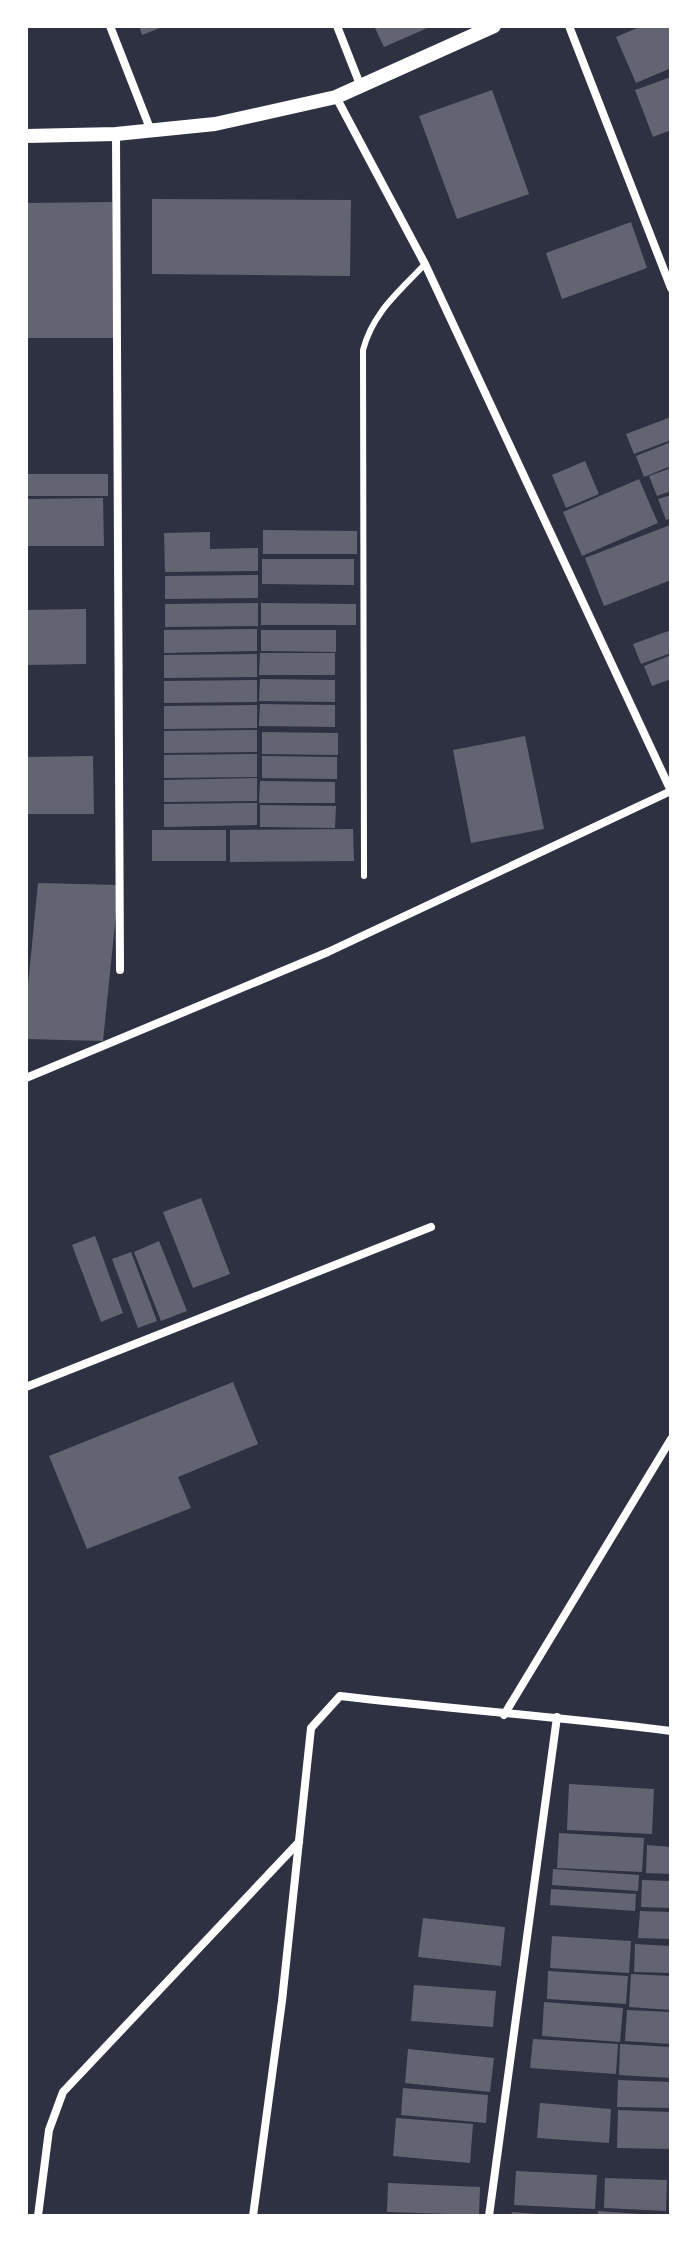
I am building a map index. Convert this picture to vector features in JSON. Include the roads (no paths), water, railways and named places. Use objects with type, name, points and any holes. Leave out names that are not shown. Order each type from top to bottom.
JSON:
[{"type":"street","points":[[110,26],[151,131]]},
{"type":"street","points":[[337,26],[361,87]]},
{"type":"street","points":[[26,136],[116,134],[215,124],[336,97],[494,26]]},
{"type":"street","points":[[569,26],[671,288]]},
{"type":"street","points":[[26,1078],[328,952],[671,791],[425,264],[336,97]]},
{"type":"street","points":[[116,134],[120,970]]},
{"type":"street","points":[[26,1387],[431,1227]]},
{"type":"street","points":[[504,1715],[671,1439]]},
{"type":"street","points":[[253,2216],[282,2001],[311,1728],[340,1696],[671,1731]]},
{"type":"street","points":[[489,2216],[557,1717]]},
{"type":"street","points":[[38,2216],[49,2130],[63,2092],[299,1842]]},
{"type":"lane","points":[[364,876],[363,350],[369,328],[380,311],[425,264]]}]
